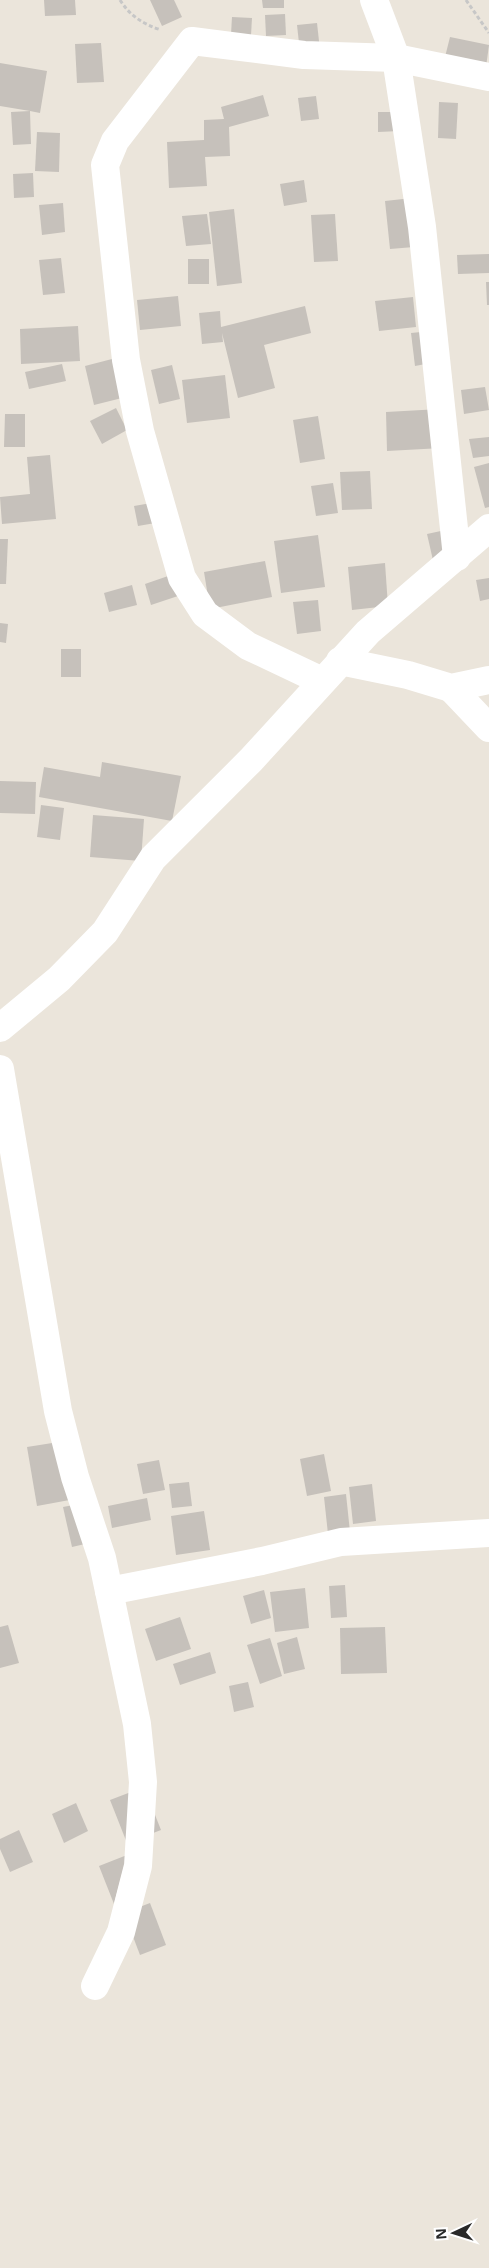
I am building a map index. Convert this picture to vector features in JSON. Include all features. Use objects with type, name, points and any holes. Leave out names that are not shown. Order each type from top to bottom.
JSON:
[{"type":"street","points":[[374,0],[396,58],[422,227],[457,557]]},
{"type":"street","points":[[322,681],[248,646],[205,614],[182,578],[140,430],[126,360],[105,165],[115,141],[192,41],[304,55],[396,58],[489,77]]},
{"type":"street","points":[[0,1028],[59,979],[105,932],[153,858],[251,760],[368,632],[489,528]]},
{"type":"street","points":[[340,661],[408,675],[451,688],[489,680]]},
{"type":"street","points":[[451,688],[489,728]]},
{"type":"street","points":[[0,1069],[58,1411],[75,1477],[102,1558],[137,1724],[143,1782],[138,1866],[121,1932],[95,1986]]},
{"type":"street","points":[[109,1591],[262,1561],[342,1542],[489,1532]]},
{"type":"path","points":[[120,0],[126,9],[143,24],[192,41]]},
{"type":"path","points":[[466,0],[489,33]]},
{"type":"building","points":[[44,0],[75,0],[76,15],[45,16]]},
{"type":"building","points":[[150,0],[174,0],[182,17],[162,26]]},
{"type":"building","points":[[262,0],[284,0],[284,8],[263,8]]},
{"type":"building","points":[[285,14],[286,35],[266,36],[265,15]]},
{"type":"building","points":[[232,17],[252,18],[251,35],[231,34]]},
{"type":"building","points":[[317,23],[321,59],[301,61],[297,25]]},
{"type":"building","points":[[450,37],[489,45],[486,67],[445,57]]},
{"type":"building","points":[[101,43],[104,82],[77,83],[75,44]]},
{"type":"building","points":[[0,63],[47,71],[40,113],[0,106]]},
{"type":"building","points":[[263,95],[269,116],[229,127],[230,156],[205,157],[207,186],[169,188],[167,142],[204,140],[204,120],[224,119],[221,107]]},
{"type":"building","points":[[316,96],[319,119],[301,121],[298,98]]},
{"type":"building","points":[[439,102],[458,103],[456,139],[438,138]]},
{"type":"building","points":[[30,111],[31,144],[13,145],[11,112]]},
{"type":"building","points":[[378,112],[400,112],[400,131],[378,132]]},
{"type":"building","points":[[37,132],[60,133],[59,172],[35,171]]},
{"type":"building","points":[[33,173],[34,197],[14,198],[13,174]]},
{"type":"building","points":[[304,180],[307,202],[284,206],[280,184]]},
{"type":"building","points":[[421,197],[426,246],[390,249],[385,201]]},
{"type":"building","points":[[63,203],[65,232],[42,235],[39,205]]},
{"type":"building","points":[[234,209],[242,283],[217,286],[209,212]]},
{"type":"building","points":[[207,214],[211,244],[186,246],[182,216]]},
{"type":"building","points":[[335,214],[338,261],[314,262],[311,215]]},
{"type":"building","points":[[489,254],[489,273],[458,274],[457,255]]},
{"type":"building","points":[[61,258],[65,293],[43,295],[39,260]]},
{"type":"building","points":[[188,259],[209,259],[209,284],[188,284]]},
{"type":"building","points":[[486,282],[489,282],[489,305],[487,305]]},
{"type":"building","points":[[178,296],[181,326],[140,330],[137,300]]},
{"type":"building","points":[[413,297],[416,327],[379,331],[375,301]]},
{"type":"building","points":[[305,306],[311,333],[264,345],[275,388],[238,398],[222,333],[223,342],[202,344],[199,313],[220,311],[221,327]]},
{"type":"building","points":[[78,326],[80,361],[21,364],[20,329]]},
{"type":"building","points":[[431,331],[436,362],[415,366],[411,333]]},
{"type":"building","points":[[112,359],[122,398],[94,405],[85,366]]},
{"type":"building","points":[[62,364],[66,381],[29,389],[25,372]]},
{"type":"building","points":[[172,365],[180,399],[159,404],[151,370]]},
{"type":"building","points":[[225,375],[230,418],[187,423],[182,380]]},
{"type":"building","points":[[485,387],[489,410],[464,414],[461,390]]},
{"type":"building","points":[[116,408],[127,430],[102,444],[90,421]]},
{"type":"building","points":[[440,409],[442,448],[387,451],[386,412]]},
{"type":"building","points":[[5,414],[25,414],[25,447],[4,447]]},
{"type":"building","points":[[318,416],[325,459],[300,463],[293,420]]},
{"type":"building","points":[[489,437],[489,456],[473,458],[469,439]]},
{"type":"building","points":[[50,455],[56,519],[2,524],[0,497],[30,494],[27,457]]},
{"type":"building","points":[[489,463],[489,507],[485,508],[474,467]]},
{"type":"building","points":[[370,471],[372,509],[342,510],[340,472]]},
{"type":"building","points":[[333,483],[338,513],[316,516],[311,486]]},
{"type":"building","points":[[157,502],[161,522],[138,526],[134,506]]},
{"type":"building","points":[[450,529],[458,564],[435,569],[427,534]]},
{"type":"building","points":[[318,535],[325,587],[281,593],[274,541]]},
{"type":"building","points":[[0,539],[8,539],[6,584],[0,584]]},
{"type":"building","points":[[265,561],[272,597],[210,609],[204,572]]},
{"type":"building","points":[[385,563],[388,606],[352,610],[348,567]]},
{"type":"building","points":[[171,575],[178,596],[151,605],[145,584]]},
{"type":"building","points":[[489,578],[489,599],[480,601],[476,580]]},
{"type":"building","points":[[132,585],[137,605],[109,612],[104,593]]},
{"type":"building","points":[[318,600],[321,631],[297,634],[293,602]]},
{"type":"building","points":[[0,623],[8,624],[6,643],[0,642]]},
{"type":"building","points":[[61,649],[81,649],[81,677],[61,677]]},
{"type":"building","points":[[102,762],[181,776],[172,821],[39,797],[44,767],[100,777]]},
{"type":"building","points":[[0,781],[36,782],[35,814],[0,813]]},
{"type":"building","points":[[41,805],[64,808],[60,840],[37,837]]},
{"type":"building","points":[[93,815],[144,819],[141,861],[90,857]]},
{"type":"building","points":[[65,1441],[75,1499],[37,1506],[27,1447]]},
{"type":"building","points":[[324,1454],[331,1491],[307,1496],[300,1459]]},
{"type":"building","points":[[159,1460],[165,1490],[143,1494],[137,1464]]},
{"type":"building","points":[[189,1482],[192,1506],[172,1508],[169,1484]]},
{"type":"building","points":[[372,1484],[376,1521],[353,1524],[349,1487]]},
{"type":"building","points":[[346,1494],[350,1532],[328,1534],[324,1497]]},
{"type":"building","points":[[147,1498],[151,1520],[112,1528],[108,1506]]},
{"type":"building","points":[[89,1502],[98,1541],[72,1547],[63,1507]]},
{"type":"building","points":[[204,1511],[210,1550],[176,1555],[171,1516]]},
{"type":"building","points":[[345,1585],[347,1617],[331,1618],[329,1586]]},
{"type":"building","points":[[305,1588],[309,1628],[275,1632],[270,1592]]},
{"type":"building","points":[[264,1590],[271,1618],[251,1624],[243,1596]]},
{"type":"building","points":[[180,1617],[191,1649],[156,1661],[145,1629]]},
{"type":"building","points":[[8,1625],[19,1663],[0,1668],[0,1627]]},
{"type":"building","points":[[385,1627],[387,1673],[341,1674],[340,1628]]},
{"type":"building","points":[[297,1637],[305,1669],[284,1674],[277,1643]]},
{"type":"building","points":[[270,1638],[282,1676],[260,1684],[247,1645]]},
{"type":"building","points":[[210,1652],[216,1673],[180,1685],[173,1664]]},
{"type":"building","points":[[248,1682],[254,1707],[234,1712],[229,1686]]},
{"type":"building","points":[[144,1787],[161,1830],[127,1843],[110,1800]]},
{"type":"building","points":[[76,1803],[88,1831],[64,1843],[52,1814]]},
{"type":"building","points":[[19,1830],[33,1862],[10,1872],[0,1849],[0,1839]]},
{"type":"building","points":[[127,1855],[114,1904],[99,1866]]},
{"type":"building","points":[[150,1903],[166,1945],[140,1955],[124,1913]]}]
